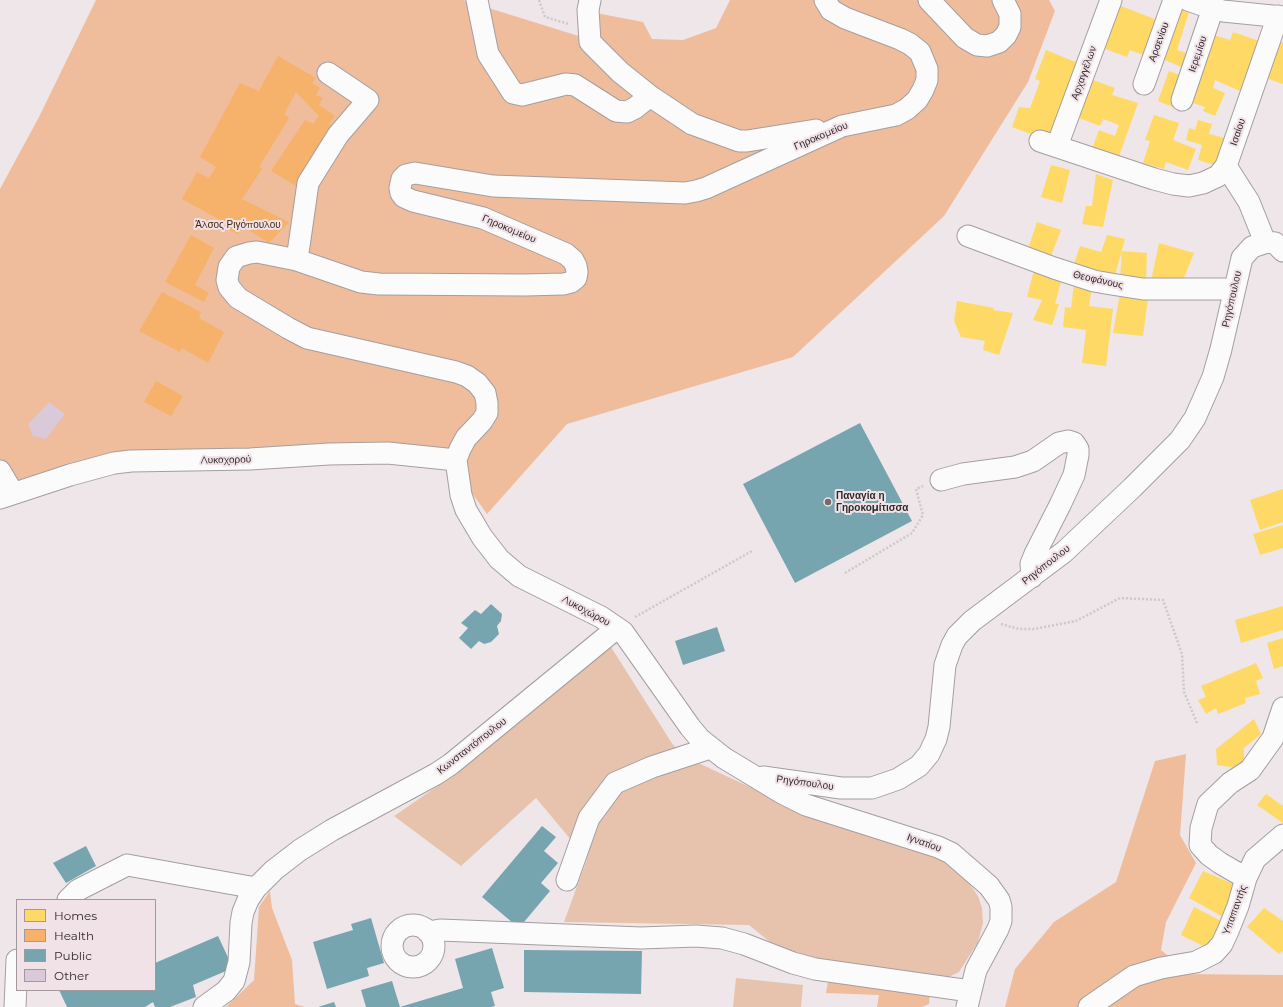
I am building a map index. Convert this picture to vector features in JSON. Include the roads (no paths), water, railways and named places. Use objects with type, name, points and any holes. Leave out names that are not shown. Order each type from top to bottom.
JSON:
[{"type":"street","points":[[477,0],[488,54],[513,93],[522,95],[566,84],[575,85],[616,111],[627,112],[635,108],[650,96]]},
{"type":"street","points":[[590,0],[588,10],[590,42],[620,72],[650,96],[692,124],[739,141],[842,126]]},
{"type":"street","name":"Γηροκομείου","points":[[456,460],[466,438],[482,421],[487,413],[485,393],[477,384],[467,376],[456,372],[307,338],[288,328],[238,298],[229,287],[227,280],[229,267],[236,257],[241,254],[257,252],[297,260],[361,282],[379,284],[516,285],[564,284],[570,282],[576,278],[577,272],[573,260],[566,254],[483,218],[413,201],[404,197],[400,188],[402,179],[406,175],[415,173],[493,186],[685,193],[706,188],[842,126],[896,115],[907,109],[917,100],[927,80],[927,70],[920,52],[910,44],[900,39],[845,18],[831,10],[825,0]]},
{"type":"street","points":[[929,0],[965,38],[977,45],[987,46],[999,42],[1006,35],[1010,27],[1010,14],[1003,0]]},
{"type":"street","name":"Αρχαγγέλων","points":[[1111,0],[1048,143],[1154,179],[1179,185],[1189,186],[1203,183],[1218,176],[1226,166]]},
{"type":"street","name":"Αρσενίου","points":[[1144,84],[1174,0]]},
{"type":"street","points":[[1188,0],[1213,8],[1234,12],[1280,17]]},
{"type":"street","name":"Ιερεμίου","points":[[1182,100],[1213,8]]},
{"type":"street","name":"Ισαίου","points":[[1226,166],[1280,17]]},
{"type":"street","points":[[297,260],[308,183],[338,135],[368,100],[328,74]]},
{"type":"street","points":[[1226,166],[1249,202],[1274,247]]},
{"type":"street","name":"Θεοφάνους","points":[[968,236],[1061,271],[1094,281],[1143,289],[1234,289]]},
{"type":"street","name":"Ρηγόπουλου","points":[[750,774],[823,786],[872,788],[898,780],[919,766],[929,754],[936,740],[945,665],[952,644],[963,629],[1064,552],[1180,440],[1198,414],[1213,377],[1221,349],[1234,289],[1244,255],[1252,247],[1274,247]]},
{"type":"street","points":[[941,480],[963,474],[1015,467],[1033,460],[1059,443],[1068,441],[1074,444],[1078,449],[1074,475],[1064,499],[1035,554],[1032,564],[1032,577]]},
{"type":"street","name":"Λυκοχορού","points":[[6,496],[88,470],[114,463],[136,460],[236,460],[329,454],[388,453],[456,460]]},
{"type":"street","name":"Λυκοχώρου","points":[[456,460],[461,495],[466,510],[482,537],[499,559],[519,576],[601,617],[617,628],[627,638],[690,728],[710,748],[750,774]]},
{"type":"street","points":[[0,471],[6,496]]},
{"type":"street","name":"Κωνσταντόπουλου","points":[[204,1007],[226,991],[234,981],[239,962],[242,918],[248,900],[256,888],[282,863],[300,850],[346,822],[436,774],[457,760],[617,628]]},
{"type":"street","points":[[1246,878],[1220,863],[1209,855],[1200,845],[1201,828],[1208,804],[1230,783],[1250,770],[1273,738],[1283,708]]},
{"type":"street","points":[[567,880],[589,818],[615,783],[652,767],[710,748]]},
{"type":"street","name":"Ιγνατίου","points":[[750,774],[806,805],[938,847],[951,853],[989,886],[999,900],[1001,907],[1001,921],[978,964],[968,999]]},
{"type":"street","name":"Υπαπαντής","points":[[1089,1007],[1134,976],[1161,968],[1196,962],[1214,953],[1222,944],[1228,931],[1238,906],[1246,878],[1255,859],[1283,835]]},
{"type":"street","points":[[69,899],[78,890],[127,865],[256,888]]},
{"type":"street","points":[[428,932],[440,930],[641,938],[696,936],[722,938],[744,944],[793,963],[815,969],[968,999]]},
{"type":"street","points":[[15,1007],[16,984]]},
{"type":"place","name":"Παναγία η Γηροκομίτισσα","points":[[828,502]]},
{"type":"park label","name":"Άλσος Ριγόπουλου","points":[[238,225]]}]
